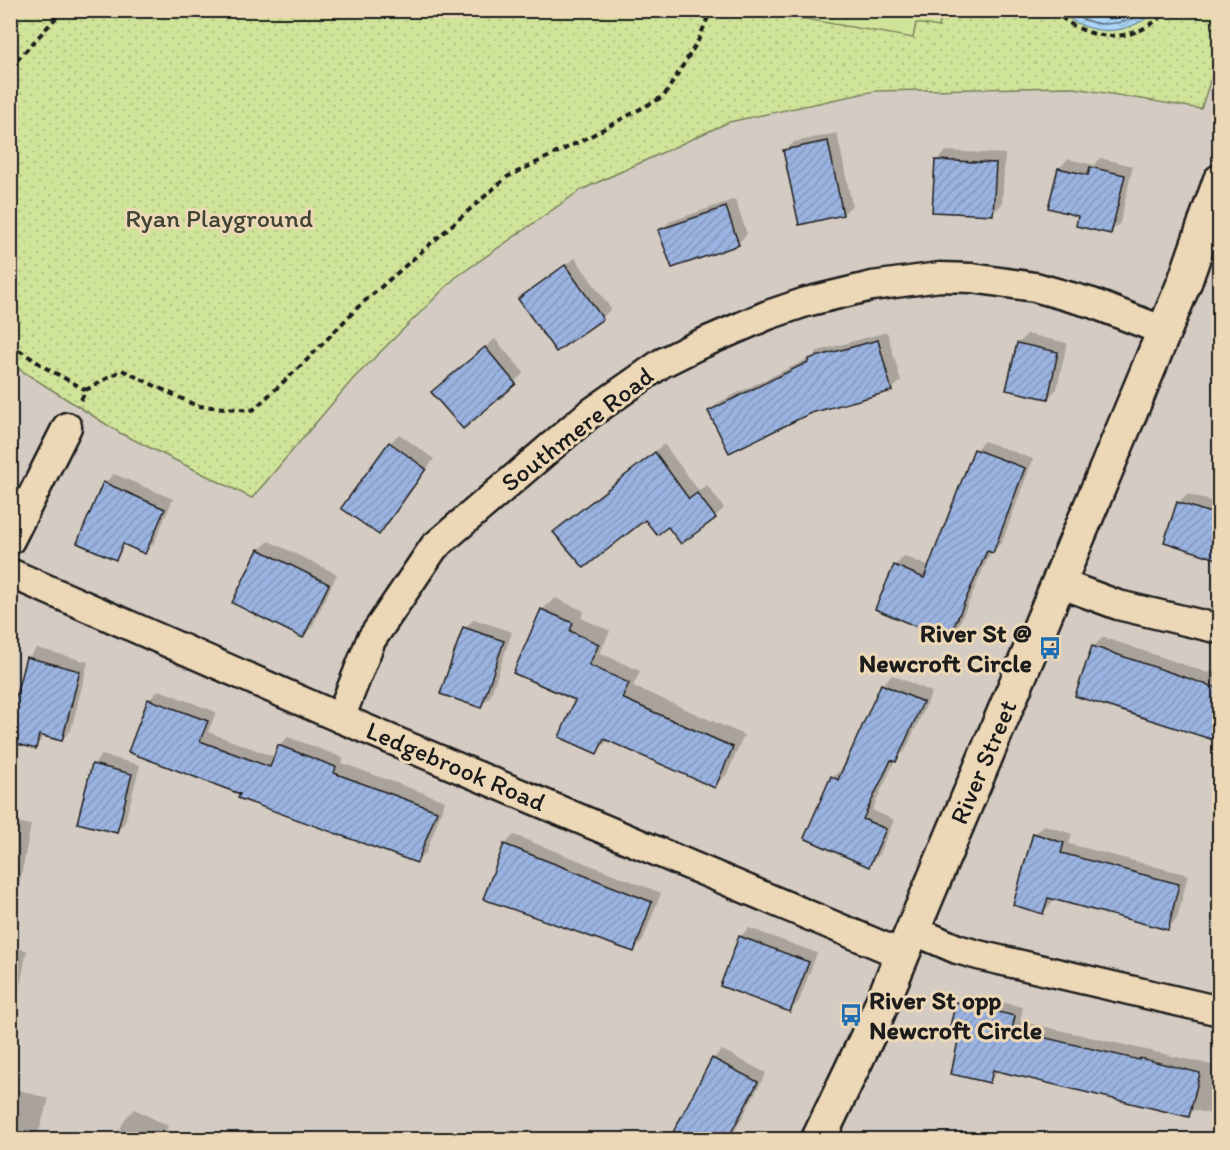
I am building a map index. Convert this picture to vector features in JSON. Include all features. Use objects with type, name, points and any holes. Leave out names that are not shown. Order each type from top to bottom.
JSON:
[{"type":"main road","name":"River Street","points":[[818,1140],[853,1069],[908,942],[1164,331],[1212,228],[1220,181]]},
{"type":"street","name":"Southmere Road","points":[[340,718],[371,640],[434,547],[588,415],[662,363],[696,346],[768,315],[828,296],[872,286],[940,278],[972,278],[1035,287],[1092,303],[1164,331]]},
{"type":"street","points":[[10,540],[67,427]]},
{"type":"street","name":"Ledgebrook Road","points":[[10,573],[340,718],[908,942],[978,955],[1220,1011]]},
{"type":"street","points":[[1059,583],[1119,605],[1220,628]]},
{"type":"path","points":[[10,68],[63,10]]},
{"type":"path","points":[[10,344],[46,368],[86,390],[122,370],[197,406],[253,410],[305,362],[357,308],[507,177],[587,138],[664,96],[698,41],[711,10]]},
{"type":"path","points":[[1053,10],[1066,23],[1090,34],[1116,36],[1140,31],[1161,17],[1167,10]]},
{"type":"green space","points":[[784,10],[942,11],[939,27],[916,23],[913,38],[783,15]]},
{"type":"green space","name":"Ryan Playground","points":[[1219,10],[1220,51],[1201,109],[1069,87],[875,91],[729,122],[581,190],[455,278],[353,379],[252,498],[120,433],[11,364],[10,11]]},
{"type":"water","points":[[1059,11],[1156,11],[1132,26],[1108,30],[1083,26]]},
{"type":"building","points":[[828,141],[843,215],[799,225],[783,150]]},
{"type":"building","points":[[935,160],[996,163],[993,215],[932,212]]},
{"type":"building","points":[[1090,167],[1125,175],[1111,234],[1076,226],[1078,216],[1048,208],[1058,168],[1088,175]]},
{"type":"building","points":[[726,207],[739,245],[672,268],[658,230]]},
{"type":"building","points":[[565,265],[603,319],[556,352],[518,299]]},
{"type":"building","points":[[878,340],[892,391],[811,413],[729,453],[708,411],[808,362],[808,359]]},
{"type":"building","points":[[1017,343],[1058,352],[1048,399],[1006,390]]},
{"type":"building","points":[[485,347],[516,384],[463,429],[431,392]]},
{"type":"building","points":[[389,442],[426,469],[379,535],[341,508]]},
{"type":"building","points":[[974,449],[1025,468],[993,553],[987,551],[948,640],[875,609],[894,565],[924,578]]},
{"type":"building","points":[[655,452],[689,499],[697,493],[716,518],[681,544],[668,527],[657,535],[645,520],[584,568],[553,532]]},
{"type":"building","points":[[103,482],[165,509],[145,554],[123,544],[116,560],[77,543]]},
{"type":"building","points":[[1177,502],[1220,516],[1220,560],[1164,542]]},
{"type":"building","points":[[258,549],[329,584],[303,638],[232,603]]},
{"type":"building","points":[[541,609],[573,623],[570,631],[599,644],[589,665],[629,683],[622,698],[733,747],[715,788],[604,739],[597,754],[559,737],[575,700],[513,673]]},
{"type":"building","points":[[463,627],[504,641],[481,708],[440,694]]},
{"type":"building","points":[[1092,646],[1220,689],[1220,742],[1075,696]]},
{"type":"building","points":[[26,657],[80,671],[62,741],[39,735],[36,749],[10,742],[10,718]]},
{"type":"building","points":[[881,684],[923,702],[896,762],[891,760],[863,819],[886,829],[869,867],[804,838],[831,776],[838,780]]},
{"type":"building","points":[[148,699],[208,721],[200,741],[270,767],[278,745],[336,767],[334,773],[437,811],[417,863],[238,798],[240,794],[128,752]]},
{"type":"building","points":[[92,764],[132,774],[117,833],[77,823]]},
{"type":"building","points":[[1033,833],[1064,843],[1061,853],[1179,884],[1168,930],[1048,898],[1043,914],[1013,905]]},
{"type":"building","points":[[504,844],[652,902],[634,952],[483,899]]},
{"type":"building","points":[[739,936],[809,962],[790,1012],[720,986]]},
{"type":"building","points":[[956,1002],[1015,1016],[1012,1030],[1200,1073],[1189,1117],[993,1070],[990,1083],[951,1074],[959,1036],[948,1034]]},
{"type":"building","points":[[712,1058],[758,1082],[727,1140],[669,1140]]},
{"type":"place","name":"River St @ Newcroft Circle","points":[[1050,648]]},
{"type":"place","name":"River St opp Newcroft Circle","points":[[851,1015]]}]
